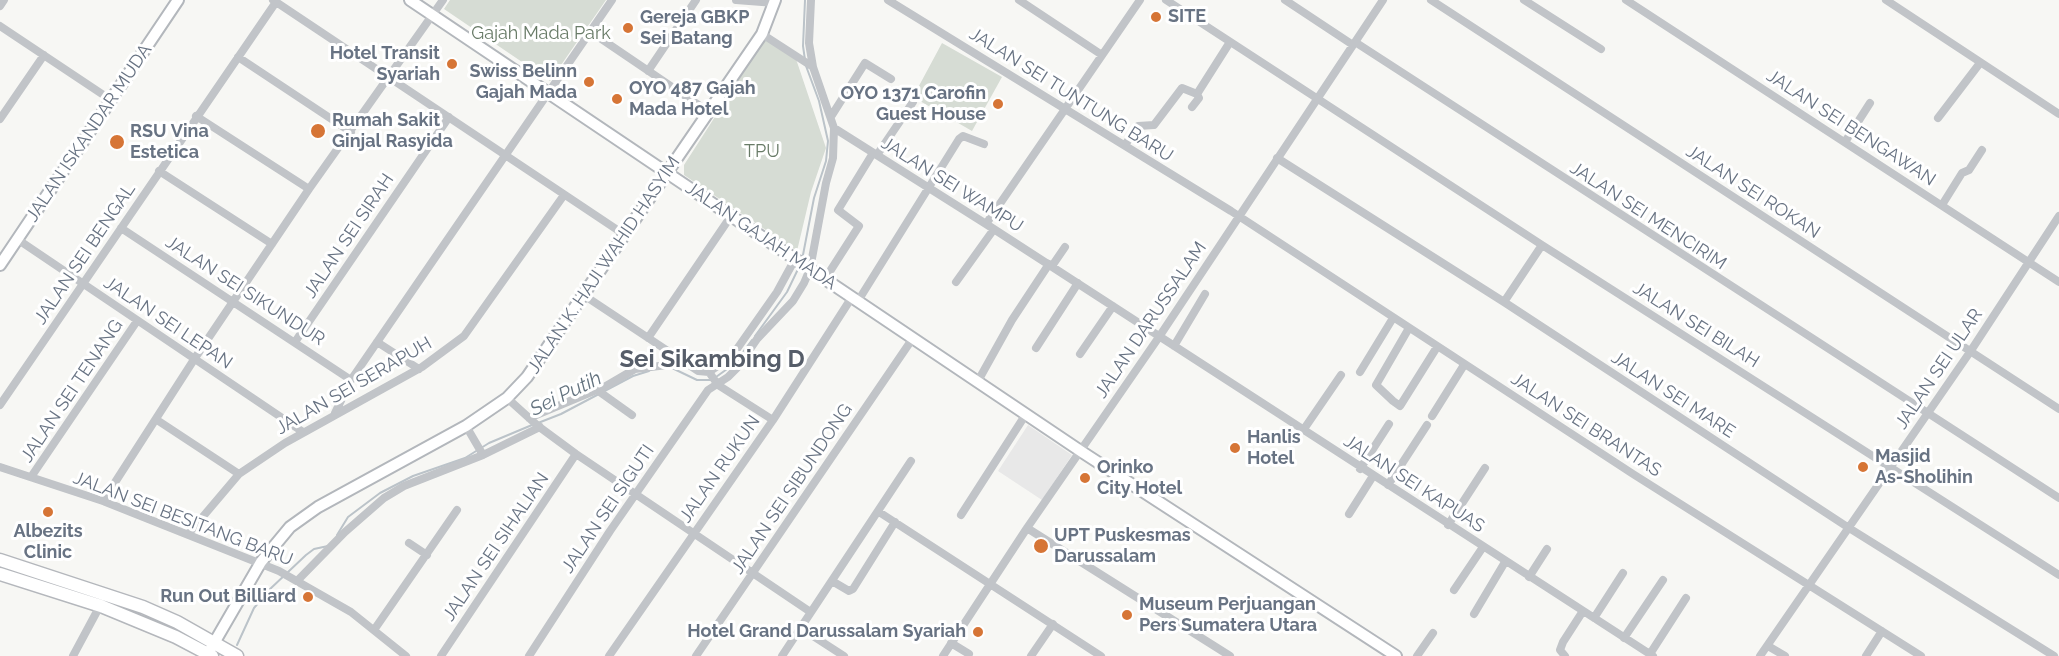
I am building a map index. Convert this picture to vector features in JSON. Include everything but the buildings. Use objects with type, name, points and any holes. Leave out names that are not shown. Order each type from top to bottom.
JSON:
[{"type":"main road","points":[[0,560],[105,593],[177,622],[211,650]]},
{"type":"main road","points":[[0,574],[101,606],[211,650],[235,655]]},
{"type":"street","points":[[0,6],[4,0]]},
{"type":"street","name":"JALAN ISKANDAR MUDA","points":[[0,265],[178,0]]},
{"type":"street","name":"JALAN GAJAH MADA","points":[[410,0],[1082,452],[1396,656]]},
{"type":"street","points":[[103,501],[195,358],[309,189],[443,0]]},
{"type":"street","points":[[334,414],[351,381],[377,342],[507,156],[612,0]]},
{"type":"street","points":[[648,71],[696,0]]},
{"type":"street","points":[[736,0],[775,1]]},
{"type":"street","points":[[713,379],[737,368],[757,339],[793,301],[809,268],[833,158],[834,128],[832,115],[812,66],[809,43],[811,0]]},
{"type":"street","name":"JALAN SEI TUNTUNG BARU","points":[[888,0],[1238,216]]},
{"type":"street","points":[[1019,0],[1102,55]]},
{"type":"street","points":[[956,282],[1065,108],[1140,0]]},
{"type":"street","name":"JALAN SEI BILAH","points":[[1166,0],[1542,245],[2059,575]]},
{"type":"street","name":"JALAN SEI MENCIRIM","points":[[1285,0],[1928,411],[2059,498]]},
{"type":"street","name":"JALAN DARUSSALAM","points":[[943,656],[1027,528],[1160,337],[1383,0]]},
{"type":"street","name":"JALAN SEI ROKAN","points":[[1431,0],[2059,409]]},
{"type":"street","points":[[1524,0],[1601,49]]},
{"type":"street","name":"JALAN SEI BENGAWAN","points":[[1626,0],[2059,282]]},
{"type":"street","points":[[1886,0],[2059,114]]},
{"type":"street","points":[[275,1],[625,236]]},
{"type":"street","name":"JALAN SEI BENGAL","points":[[0,405],[275,1]]},
{"type":"street","name":"JALAN K. HAJI WAHID HASYIM","points":[[211,650],[261,562],[280,536],[301,518],[466,426],[507,398],[546,354],[762,34],[775,1]]},
{"type":"street","points":[[0,26],[111,100]]},
{"type":"street","points":[[591,32],[709,112]]},
{"type":"street","points":[[762,34],[812,66]]},
{"type":"street","points":[[1192,107],[1199,98],[1197,94],[1230,42]]},
{"type":"street","points":[[0,119],[44,55]]},
{"type":"street","points":[[238,57],[351,132]]},
{"type":"street","points":[[832,115],[865,63],[891,79]]},
{"type":"street","points":[[1938,118],[1980,63]]},
{"type":"street","points":[[1125,145],[1138,126],[1154,125],[1182,88],[1197,94]]},
{"type":"street","points":[[825,279],[859,227],[838,210],[913,102]]},
{"type":"street","points":[[1845,142],[1870,103]]},
{"type":"street","points":[[196,116],[309,189]]},
{"type":"street","name":"JALAN SEI SIRAH","points":[[295,342],[449,117]]},
{"type":"street","name":"JALAN SEI WAMPU","points":[[834,128],[1160,337]]},
{"type":"street","name":"JALAN RUKUN","points":[[609,656],[773,420],[929,189],[961,137],[984,144]]},
{"type":"street","points":[[1942,205],[1962,173],[1969,170],[1982,150]]},
{"type":"street","name":"JALAN SEI MARE","points":[[1277,158],[1504,302],[1849,528],[2054,656]]},
{"type":"street","points":[[159,171],[272,244]]},
{"type":"street","name":"JALAN SEI SERAPUH","points":[[189,533],[239,474],[303,432],[419,369],[464,336],[564,195]]},
{"type":"street","points":[[648,338],[731,216]]},
{"type":"street","name":"JALAN SEI BRANTAS","points":[[1238,216],[1464,365],[1809,587],[1882,631],[1908,652],[1921,656]]},
{"type":"street","name":"JALAN SEI ULAR","points":[[1760,656],[1970,352],[2059,216]]},
{"type":"street","name":"JALAN SEI SIKUNDUR","points":[[122,228],[351,381]]},
{"type":"street","name":"JALAN SEI LEPAN","points":[[17,239],[303,432]]},
{"type":"street","points":[[1504,302],[1542,245]]},
{"type":"street","points":[[978,381],[1012,320],[1065,247]]},
{"type":"street","points":[[713,379],[777,292],[796,260]]},
{"type":"street","points":[[1036,348],[1078,283]]},
{"type":"street","points":[[1174,346],[1205,294]]},
{"type":"street","points":[[585,296],[773,420]]},
{"type":"street","points":[[1080,354],[1113,306]]},
{"type":"street","points":[[1360,372],[1393,318]]},
{"type":"street","name":"JALAN SEI TENANG","points":[[32,477],[138,321]]},
{"type":"street","points":[[1409,328],[1376,385],[1393,401],[1401,406],[1437,347]]},
{"type":"street","name":"JALAN SEI KAPUAS","points":[[1160,337],[1304,429],[1360,469],[1594,618],[1624,638],[1638,652],[1652,655]]},
{"type":"street","name":"JALAN SEI SIBUNDONG","points":[[696,656],[913,338]]},
{"type":"street","points":[[377,342],[419,369]]},
{"type":"street","points":[[298,580],[354,524],[384,498],[404,486],[599,392],[635,369],[675,364],[681,360]]},
{"type":"street","points":[[1432,416],[1464,365]]},
{"type":"street","points":[[1304,429],[1341,375]]},
{"type":"street","name":"JALAN SEI SIGUTI","points":[[529,656],[636,493],[708,390],[713,379]]},
{"type":"street","points":[[599,392],[632,415]]},
{"type":"street","points":[[507,398],[576,454],[809,610]]},
{"type":"street","points":[[962,515],[1026,414]]},
{"type":"street","points":[[157,420],[239,474]]},
{"type":"street","points":[[1360,469],[1389,424]]},
{"type":"street","points":[[1388,485],[1427,425]]},
{"type":"street","points":[[466,426],[481,450]]},
{"type":"street","name":"JALAN SEI SIHALIAN","points":[[441,656],[576,454]]},
{"type":"street","points":[[782,656],[809,610],[832,581],[879,512],[910,461]]},
{"type":"street","name":"JALAN SEI BESITANG BARU","points":[[0,467],[103,501],[261,562],[298,580],[374,630],[406,656]]},
{"type":"street","points":[[1448,525],[1485,468]]},
{"type":"street","points":[[1349,514],[1373,476]]},
{"type":"street","points":[[374,630],[458,510]]},
{"type":"street","points":[[879,512],[1101,656]]},
{"type":"street","points":[[832,581],[849,591],[853,589],[895,522]]},
{"type":"street","points":[[1027,528],[1230,656]]},
{"type":"street","points":[[409,543],[427,555]]},
{"type":"street","points":[[1454,590],[1483,546]]},
{"type":"street","points":[[1529,577],[1547,549]]},
{"type":"street","points":[[1474,614],[1505,562]]},
{"type":"street","points":[[1594,618],[1623,573]]},
{"type":"street","points":[[1624,638],[1663,580]]},
{"type":"street","points":[[73,656],[101,606],[105,593]]},
{"type":"street","points":[[1652,655],[1686,598]]},
{"type":"street","points":[[1565,656],[1560,650],[1563,642],[1583,611]]},
{"type":"street","points":[[1031,656],[1053,624]]},
{"type":"street","points":[[799,627],[844,656]]},
{"type":"street","points":[[1866,656],[1882,631]]},
{"type":"street","points":[[1417,656],[1432,633]]},
{"type":"street","points":[[951,643],[969,654]]},
{"type":"street","points":[[1768,646],[1785,656]]},
{"type":"shaded area","points":[[1028,425],[1072,455],[1042,500],[998,471]]},
{"type":"green space","name":"Gajah Mada Park","points":[[450,0],[606,0],[550,81],[444,9]]},
{"type":"green space","name":"TPU","points":[[765,39],[796,59],[826,148],[811,192],[797,251],[684,175],[684,165]]},
{"type":"green space","points":[[942,43],[1002,77],[972,131],[913,97]]},
{"type":"waterway","name":"Sei Putih","points":[[805,0],[803,46],[805,60]]},
{"type":"waterway","name":"Sei Putih","points":[[802,260],[814,198],[826,161],[828,141],[819,101],[806,66]]},
{"type":"waterway","name":"Sei Putih","points":[[755,336],[787,292],[800,265]]},
{"type":"waterway","name":"Sei Putih","points":[[716,377],[734,364],[752,340]]},
{"type":"waterway","name":"Sei Putih","points":[[672,368],[697,380],[712,380]]},
{"type":"waterway","name":"Sei Putih","points":[[538,423],[561,414],[633,376],[649,371]]},
{"type":"waterway","name":"Sei Putih","points":[[337,535],[348,517],[380,493],[413,476],[465,458],[489,443],[532,425]]},
{"type":"waterway","name":"Sei Putih","points":[[237,645],[254,608],[269,590],[314,549],[328,546]]},
{"type":"place","name":"SITE","points":[[1156,17]]},
{"type":"place","name":"Gereja GBKP Sei Batang","points":[[628,28]]},
{"type":"place","name":"Hotel Transit Syariah","points":[[452,64]]},
{"type":"place","name":"Swiss Belinn Gajah Mada","points":[[589,82]]},
{"type":"place","name":"OYO 487 Gajah Mada Hotel","points":[[617,99]]},
{"type":"place","name":"OYO 1371 Carofin Guest House","points":[[998,104]]},
{"type":"place","name":"Rumah Sakit Ginjal Rasyida","points":[[318,131]]},
{"type":"place","name":"RSU Vina Estetica","points":[[117,142]]},
{"type":"place","name":"Hanlis Hotel","points":[[1235,448]]},
{"type":"place","name":"Masjid As-Sholihin","points":[[1863,467]]},
{"type":"place","name":"Orinko City Hotel","points":[[1085,478]]},
{"type":"place","name":"Albezits Clinic","points":[[48,512]]},
{"type":"place","name":"UPT Puskesmas Darussalam","points":[[1041,546]]},
{"type":"place","name":"Run Out Billiard","points":[[308,597]]},
{"type":"place","name":"Museum Perjuangan Pers Sumatera Utara","points":[[1127,615]]},
{"type":"place","name":"Hotel Grand Darussalam Syariah","points":[[978,632]]},
{"type":"district","name":"Sei Sikambing D","points":[[712,360]]}]
